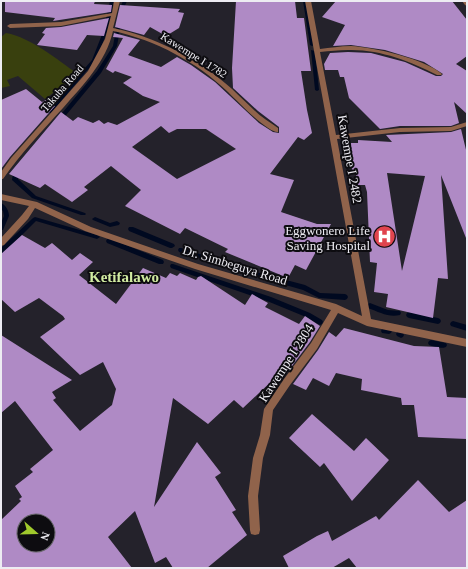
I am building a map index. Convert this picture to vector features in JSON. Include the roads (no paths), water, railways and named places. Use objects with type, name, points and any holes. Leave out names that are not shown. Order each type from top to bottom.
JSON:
[{"type":"street","name":"Takuba Road","points":[[1,177],[13,160],[91,72],[101,56],[112,29],[117,1]]},
{"type":"street","name":"Kawempe I 2482","points":[[308,1],[367,322]]},
{"type":"street","points":[[10,26],[61,24],[114,14]]},
{"type":"street","name":"Kawempe I 1782","points":[[112,29],[145,37],[163,45],[181,56],[224,85],[252,112],[276,130]]},
{"type":"street","points":[[318,51],[350,48],[386,53],[439,74]]},
{"type":"street","points":[[334,138],[400,130],[451,129],[467,124]]},
{"type":"street","name":"Dr. Simbeguya Road","points":[[1,197],[34,204],[88,229],[198,267],[336,308],[367,322],[467,343]]},
{"type":"street","points":[[1,243],[25,217],[34,204]]},
{"type":"street","name":"Kawempe I 2804","points":[[255,530],[253,496],[258,458],[265,435],[269,409],[314,346],[336,308]]},
{"type":"waterway","points":[[49,112],[94,60],[105,32],[112,1]]},
{"type":"waterway","points":[[60,119],[99,72],[115,46],[122,8],[125,1]]},
{"type":"waterway","points":[[305,1],[312,45]]},
{"type":"waterway","points":[[313,51],[317,90]]},
{"type":"waterway","points":[[18,169],[15,180],[34,197],[83,214]]},
{"type":"waterway","points":[[1,205],[7,214],[1,228]]},
{"type":"waterway","points":[[1,252],[35,219],[97,237]]},
{"type":"waterway","points":[[95,219],[110,225],[117,223]]},
{"type":"waterway","points":[[131,229],[172,246]]},
{"type":"waterway","points":[[109,241],[161,262]]},
{"type":"waterway","points":[[181,250],[203,257]]},
{"type":"waterway","points":[[217,262],[228,265]]},
{"type":"waterway","points":[[173,266],[269,299],[308,315],[320,322]]},
{"type":"waterway","points":[[245,271],[305,288],[319,295],[345,297]]},
{"type":"waterway","points":[[370,306],[391,314],[398,313]]},
{"type":"waterway","points":[[409,315],[438,321]]},
{"type":"waterway","points":[[453,324],[467,328]]},
{"type":"waterway","points":[[384,331],[389,331]]},
{"type":"waterway","points":[[431,343],[444,345]]},
{"type":"place","name":"Eggwonero Life Saving Hospital","points":[[385,237]]},
{"type":"district","name":"Ketifalawo","points":[[124,277]]}]
